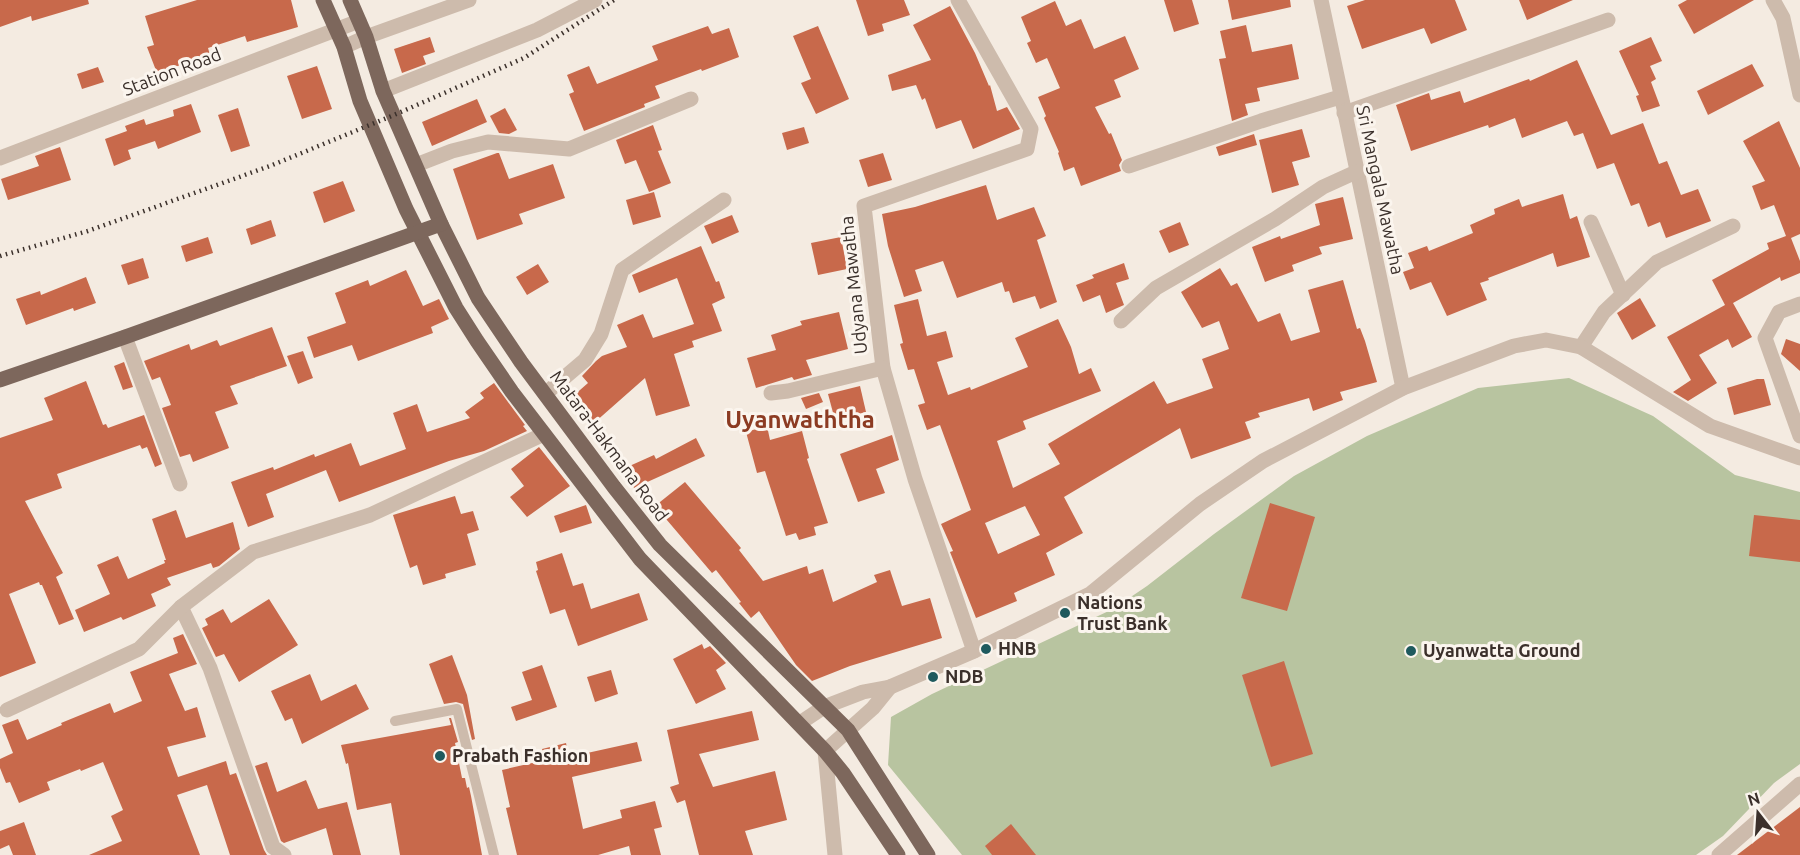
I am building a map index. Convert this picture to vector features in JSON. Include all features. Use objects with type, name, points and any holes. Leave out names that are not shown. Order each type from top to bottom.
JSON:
[{"type":"main road","points":[[323,0],[344,47],[360,101],[418,232],[462,317],[512,392],[640,559],[800,723],[843,773],[898,855]]},
{"type":"main road","name":"Matara-Hakmana Road","points":[[350,0],[366,37],[383,92],[441,224],[478,298],[521,362],[660,545],[848,730],[928,855]]},
{"type":"main road","points":[[0,380],[441,224]]},
{"type":"street","points":[[344,47],[469,0]]},
{"type":"street","points":[[383,92],[537,30],[595,0]]},
{"type":"street","name":"Udyana Mawatha","points":[[958,0],[1031,129],[1027,149],[864,206],[882,368],[915,479],[974,651]]},
{"type":"street","name":"Sri Mangala Mawatha","points":[[1321,0],[1403,388]]},
{"type":"street","points":[[1773,0],[1783,18],[1800,94]]},
{"type":"street","points":[[1344,113],[1608,20]]},
{"type":"street","name":"Station Road","points":[[0,158],[359,21]]},
{"type":"street","points":[[1129,166],[1340,97]]},
{"type":"street","points":[[416,165],[452,151],[488,142],[569,149],[691,99]]},
{"type":"street","points":[[1121,321],[1156,288],[1275,219],[1323,188],[1356,172]]},
{"type":"street","points":[[545,394],[585,360],[601,334],[622,270],[724,200]]},
{"type":"street","points":[[1591,222],[1623,295]]},
{"type":"street","points":[[1581,347],[1604,312],[1658,262],[1733,226]]},
{"type":"street","points":[[1800,304],[1779,312],[1765,338],[1800,436]]},
{"type":"street","points":[[125,337],[180,484]]},
{"type":"street","points":[[800,723],[824,707],[863,692],[890,687],[974,651],[1090,594],[1200,504],[1263,461],[1403,388],[1514,346],[1546,340],[1581,347],[1710,426],[1800,458]]},
{"type":"street","points":[[771,393],[882,368]]},
{"type":"street","points":[[7,710],[139,649],[181,607],[253,552],[370,515],[544,434]]},
{"type":"street","points":[[181,607],[210,668],[273,847],[284,855]]},
{"type":"street","points":[[835,855],[825,752],[873,708],[890,687]]},
{"type":"street","points":[[1719,855],[1800,784]]},
{"type":"lane","points":[[394,721],[457,709],[494,855]]},
{"type":"green space","name":"Uyanwatta Ground","points":[[1569,378],[1653,416],[1735,475],[1800,492],[1800,764],[1774,783],[1723,836],[1696,855],[962,855],[888,765],[891,717],[932,694],[1113,609],[1294,476],[1367,436],[1478,388]]},
{"type":"building","points":[[0,0],[88,0],[89,4],[32,21],[31,16],[0,27]]},
{"type":"building","points":[[197,0],[291,0],[298,27],[247,42],[245,36],[208,48],[210,55],[157,73],[147,47],[154,45],[145,16]]},
{"type":"building","points":[[856,0],[904,0],[910,15],[882,24],[884,31],[868,36]]},
{"type":"building","points":[[1164,0],[1192,0],[1199,24],[1174,32]]},
{"type":"building","points":[[1228,0],[1290,0],[1291,7],[1232,20]]},
{"type":"building","points":[[1365,0],[1455,0],[1467,30],[1431,44],[1424,28],[1362,49],[1347,6]]},
{"type":"building","points":[[1519,0],[1573,0],[1527,20]]},
{"type":"building","points":[[1687,0],[1754,0],[1694,34],[1678,5]]},
{"type":"building","points":[[1055,1],[1066,26],[1081,19],[1094,49],[1125,36],[1139,69],[1114,80],[1121,97],[1095,107],[1109,134],[1111,133],[1122,160],[1119,165],[1121,171],[1081,186],[1074,167],[1064,171],[1038,97],[1060,88],[1047,58],[1036,63],[1027,43],[1031,41],[1021,17]]},
{"type":"building","points":[[950,6],[990,85],[997,111],[1007,107],[1020,129],[973,149],[961,120],[936,129],[925,98],[922,100],[916,85],[892,91],[888,75],[931,60],[913,25]]},
{"type":"building","points":[[1246,25],[1252,52],[1292,44],[1299,79],[1257,88],[1260,101],[1245,104],[1248,115],[1232,121],[1219,59],[1226,58],[1220,31]]},
{"type":"building","points":[[708,26],[712,34],[729,28],[739,57],[655,86],[660,98],[644,104],[645,107],[584,131],[569,94],[574,92],[567,75],[589,66],[597,84],[658,60],[652,46]]},
{"type":"building","points":[[818,26],[849,99],[816,114],[801,83],[811,79],[793,36]]},
{"type":"building","points":[[430,37],[435,52],[423,56],[426,64],[402,73],[394,49]]},
{"type":"building","points":[[1651,37],[1662,61],[1650,66],[1656,79],[1651,82],[1660,106],[1642,112],[1636,96],[1639,95],[1619,51]]},
{"type":"building","points":[[1577,60],[1611,135],[1643,123],[1659,164],[1667,161],[1681,195],[1698,189],[1711,221],[1666,238],[1660,222],[1648,227],[1639,203],[1631,206],[1614,163],[1597,169],[1583,133],[1574,136],[1567,121],[1522,138],[1515,118],[1411,151],[1396,105],[1429,93],[1431,100],[1460,91],[1464,103],[1529,79],[1530,81]]},
{"type":"building","points":[[1752,64],[1764,86],[1708,115],[1697,91]]},
{"type":"building","points":[[317,66],[332,109],[302,119],[287,76]]},
{"type":"building","points":[[98,67],[104,82],[82,89],[77,74]]},
{"type":"building","points":[[477,99],[487,122],[432,146],[422,122]]},
{"type":"building","points":[[191,104],[201,132],[158,149],[155,141],[128,150],[131,159],[114,166],[105,139],[127,131],[125,126],[144,119],[146,125],[174,116],[173,110]]},
{"type":"building","points":[[238,108],[250,146],[231,152],[218,115]]},
{"type":"building","points":[[505,108],[517,130],[509,134],[499,133],[490,116]]},
{"type":"building","points":[[1779,121],[1800,168],[1800,234],[1791,238],[1800,261],[1800,273],[1781,281],[1780,277],[1733,303],[1752,337],[1732,348],[1728,339],[1699,355],[1717,383],[1688,401],[1673,392],[1691,380],[1667,337],[1725,305],[1712,280],[1769,249],[1767,243],[1786,236],[1774,205],[1761,210],[1752,186],[1765,181],[1743,141]]},
{"type":"building","points":[[653,125],[662,150],[658,151],[671,183],[649,192],[636,160],[625,164],[616,140]]},
{"type":"building","points":[[804,127],[809,143],[787,150],[782,133]]},
{"type":"building","points":[[1302,129],[1310,157],[1292,162],[1299,185],[1272,193],[1259,140]]},
{"type":"building","points":[[1254,134],[1257,145],[1219,156],[1216,147]]},
{"type":"building","points":[[60,147],[71,180],[8,200],[1,179],[39,166],[35,156]]},
{"type":"building","points":[[499,153],[509,179],[553,164],[565,198],[519,214],[523,224],[477,240],[453,169]]},
{"type":"building","points":[[883,153],[892,180],[868,187],[859,160]]},
{"type":"building","points":[[343,181],[355,211],[324,223],[313,192]]},
{"type":"building","points":[[986,185],[997,220],[1034,207],[1046,236],[1037,240],[1057,302],[1040,309],[1035,296],[1013,303],[1009,291],[1005,292],[1002,282],[957,298],[943,261],[915,270],[922,291],[904,297],[888,246],[882,214],[915,207]]},
{"type":"building","points":[[654,192],[661,217],[633,225],[626,200]]},
{"type":"building","points":[[1563,194],[1570,219],[1577,216],[1590,257],[1557,267],[1553,253],[1488,278],[1489,280],[1480,283],[1487,300],[1447,316],[1431,282],[1410,290],[1403,272],[1414,268],[1408,253],[1427,246],[1429,251],[1473,233],[1470,225],[1495,214],[1494,209],[1519,199],[1522,207]]},
{"type":"building","points":[[1343,197],[1353,239],[1319,247],[1322,254],[1292,265],[1294,271],[1265,282],[1252,247],[1280,236],[1281,239],[1320,225],[1315,204]]},
{"type":"building","points":[[732,215],[739,232],[712,244],[704,226]]},
{"type":"building","points":[[271,220],[276,236],[251,245],[246,229]]},
{"type":"building","points":[[1180,222],[1189,245],[1169,253],[1159,231]]},
{"type":"building","points":[[208,237],[213,253],[186,262],[181,246]]},
{"type":"building","points":[[841,237],[847,269],[818,275],[811,243]]},
{"type":"building","points":[[701,246],[725,298],[712,304],[722,331],[692,341],[694,347],[674,354],[690,406],[656,416],[645,378],[594,423],[572,397],[588,383],[582,376],[596,361],[602,356],[627,347],[617,325],[643,314],[653,338],[694,324],[677,278],[639,293],[632,275]]},
{"type":"building","points":[[143,258],[149,278],[128,285],[121,265]]},
{"type":"building","points":[[1124,263],[1129,279],[1116,283],[1124,305],[1106,313],[1100,295],[1083,302],[1076,285],[1094,278],[1092,275]]},
{"type":"building","points":[[538,264],[549,282],[527,295],[516,277]]},
{"type":"building","points":[[1220,268],[1231,286],[1237,283],[1258,322],[1280,313],[1291,341],[1320,332],[1308,290],[1343,280],[1357,329],[1360,328],[1365,341],[1377,382],[1340,392],[1343,400],[1313,411],[1309,398],[1258,413],[1260,417],[1245,422],[1251,438],[1191,459],[1180,428],[1064,497],[1083,533],[1046,553],[1055,575],[1014,593],[1017,601],[976,618],[950,552],[953,551],[941,524],[971,510],[940,425],[927,430],[918,405],[925,403],[914,369],[908,370],[900,344],[903,343],[894,305],[918,299],[927,336],[946,331],[953,357],[937,362],[948,395],[970,387],[971,390],[1028,367],[1015,338],[1058,319],[1071,347],[1079,374],[1091,368],[1101,391],[1023,421],[1026,429],[997,441],[1013,488],[1060,464],[1048,444],[1154,381],[1167,404],[1213,388],[1202,359],[1229,349],[1219,321],[1202,328],[1181,292]],"holes":[[[1025,506],[1040,535],[998,554],[985,523]]]},
{"type":"building","points":[[406,270],[423,306],[439,299],[449,319],[431,327],[433,333],[358,361],[352,345],[314,358],[307,337],[346,323],[335,293],[368,280],[370,286]]},
{"type":"building","points":[[86,277],[96,303],[74,311],[73,308],[26,325],[16,299],[40,291],[41,295]]},
{"type":"building","points":[[1640,298],[1656,326],[1632,340],[1617,313]]},
{"type":"building","points":[[839,312],[848,349],[806,360],[812,375],[794,380],[792,377],[756,388],[747,358],[776,350],[771,335],[802,325],[800,321]]},
{"type":"building","points":[[272,327],[287,366],[230,386],[238,404],[215,412],[229,448],[193,462],[190,454],[180,457],[162,408],[171,405],[160,377],[152,380],[144,361],[189,344],[191,350],[217,340],[220,346]]},
{"type":"building","points":[[1786,339],[1800,344],[1800,371],[1781,354]]},
{"type":"building","points":[[303,351],[313,378],[298,384],[287,356]]},
{"type":"building","points":[[124,362],[133,387],[123,390],[114,366]]},
{"type":"building","points":[[1764,379],[1771,405],[1734,415],[1727,388]]},
{"type":"building","points":[[86,381],[103,425],[106,424],[108,428],[144,415],[162,464],[155,467],[147,447],[142,449],[140,445],[57,474],[62,488],[25,501],[63,573],[56,577],[74,619],[59,625],[39,582],[9,594],[36,663],[0,677],[0,438],[53,420],[44,398]]},
{"type":"building","points":[[494,383],[527,431],[484,451],[449,461],[339,502],[326,470],[266,494],[274,517],[248,527],[231,482],[273,467],[274,470],[314,454],[315,457],[351,443],[360,466],[406,449],[393,413],[417,404],[427,432],[470,418],[465,412],[484,398],[480,393]]},
{"type":"building","points":[[860,386],[866,412],[835,420],[828,394]]},
{"type":"building","points":[[819,393],[823,402],[806,409],[801,398]]},
{"type":"building","points":[[767,426],[770,440],[802,431],[809,458],[807,459],[828,523],[814,527],[816,535],[799,540],[796,533],[786,536],[765,471],[757,473],[746,432]]},
{"type":"building","points":[[892,435],[899,460],[876,469],[885,493],[858,502],[840,454]]},
{"type":"building","points":[[696,438],[705,456],[634,488],[625,468],[654,455],[656,459]]},
{"type":"building","points":[[539,447],[570,486],[527,517],[510,497],[524,486],[511,469]]},
{"type":"building","points":[[685,482],[741,548],[739,550],[763,581],[807,566],[809,574],[823,569],[833,602],[877,582],[874,575],[890,570],[902,606],[930,598],[942,638],[850,666],[812,681],[796,665],[759,611],[751,618],[716,570],[712,573],[655,506]]},
{"type":"building","points":[[455,496],[461,514],[473,511],[479,530],[467,534],[476,565],[445,574],[446,578],[423,585],[417,565],[410,568],[393,515]]},
{"type":"building","points":[[1270,503],[1315,517],[1287,611],[1241,598]]},
{"type":"building","points":[[586,505],[592,523],[560,533],[554,516]]},
{"type":"building","points":[[176,510],[186,538],[233,522],[240,549],[219,566],[213,568],[211,563],[167,578],[171,585],[151,594],[156,606],[123,620],[121,617],[84,632],[75,610],[110,594],[97,565],[118,556],[128,579],[165,563],[164,560],[166,560],[152,519]]},
{"type":"building","points":[[1754,515],[1800,520],[1800,562],[1749,556]]},
{"type":"building","points":[[562,553],[573,586],[583,583],[591,609],[639,593],[648,620],[578,646],[565,609],[550,614],[536,571],[538,570],[536,562]]},
{"type":"building","points":[[269,599],[298,645],[239,682],[224,654],[216,657],[202,628],[208,625],[205,619],[223,609],[231,623]]},
{"type":"building","points":[[183,634],[197,664],[169,674],[185,711],[197,707],[206,737],[167,747],[178,777],[226,761],[230,775],[236,773],[267,855],[230,855],[207,785],[177,795],[200,855],[89,855],[122,841],[111,816],[123,810],[103,762],[47,782],[50,790],[19,803],[10,782],[6,783],[0,768],[0,759],[13,753],[2,725],[18,719],[27,740],[110,703],[114,713],[142,701],[130,672],[178,653],[173,638]]},
{"type":"building","points":[[702,644],[704,649],[710,646],[726,663],[716,670],[726,689],[696,704],[673,659]]},
{"type":"building","points":[[452,655],[467,695],[475,739],[472,740],[463,704],[456,702],[444,704],[429,664]]},
{"type":"building","points":[[1284,661],[1313,754],[1271,767],[1242,675]]},
{"type":"building","points":[[542,665],[557,707],[516,721],[511,707],[532,700],[522,672]]},
{"type":"building","points":[[611,670],[618,694],[595,702],[587,677]]},
{"type":"building","points":[[310,674],[321,701],[356,684],[369,709],[302,744],[292,718],[285,721],[271,691]]},
{"type":"building","points":[[752,711],[759,740],[699,754],[713,787],[775,771],[787,820],[745,831],[753,855],[699,855],[685,800],[677,803],[670,787],[679,784],[667,730]]},
{"type":"building","points":[[449,718],[451,718],[458,742],[455,743],[462,778],[465,778],[467,788],[469,787],[482,855],[400,855],[391,803],[357,810],[348,763],[346,764],[341,745],[451,725]]},
{"type":"building","points":[[637,742],[642,761],[572,777],[583,829],[622,818],[620,810],[655,801],[662,827],[654,829],[661,855],[631,855],[629,846],[598,855],[517,855],[506,808],[510,807],[502,770],[545,760],[542,749],[566,743],[569,757]]},
{"type":"building","points":[[267,762],[277,792],[306,780],[318,809],[347,802],[361,855],[333,855],[326,828],[284,843],[281,841],[255,766]]},
{"type":"building","points":[[1800,807],[1800,855],[1737,855]]},
{"type":"building","points":[[24,822],[36,855],[13,855],[9,845],[0,849],[0,831]]},
{"type":"building","points":[[1011,824],[1036,855],[992,855],[985,846]]},
{"type":"railway","points":[[0,256],[88,231],[270,166],[394,115],[524,58],[614,0]]},
{"type":"place","name":"Nations Trust Bank","points":[[1065,613]]},
{"type":"place","name":"HNB","points":[[986,649]]},
{"type":"place","name":"Uyanwatta Ground","points":[[1411,651]]},
{"type":"place","name":"NDB","points":[[933,677]]},
{"type":"place","name":"Prabath Fashion","points":[[440,756]]},
{"type":"district","name":"Uyanwaththa","points":[[800,420]]}]
